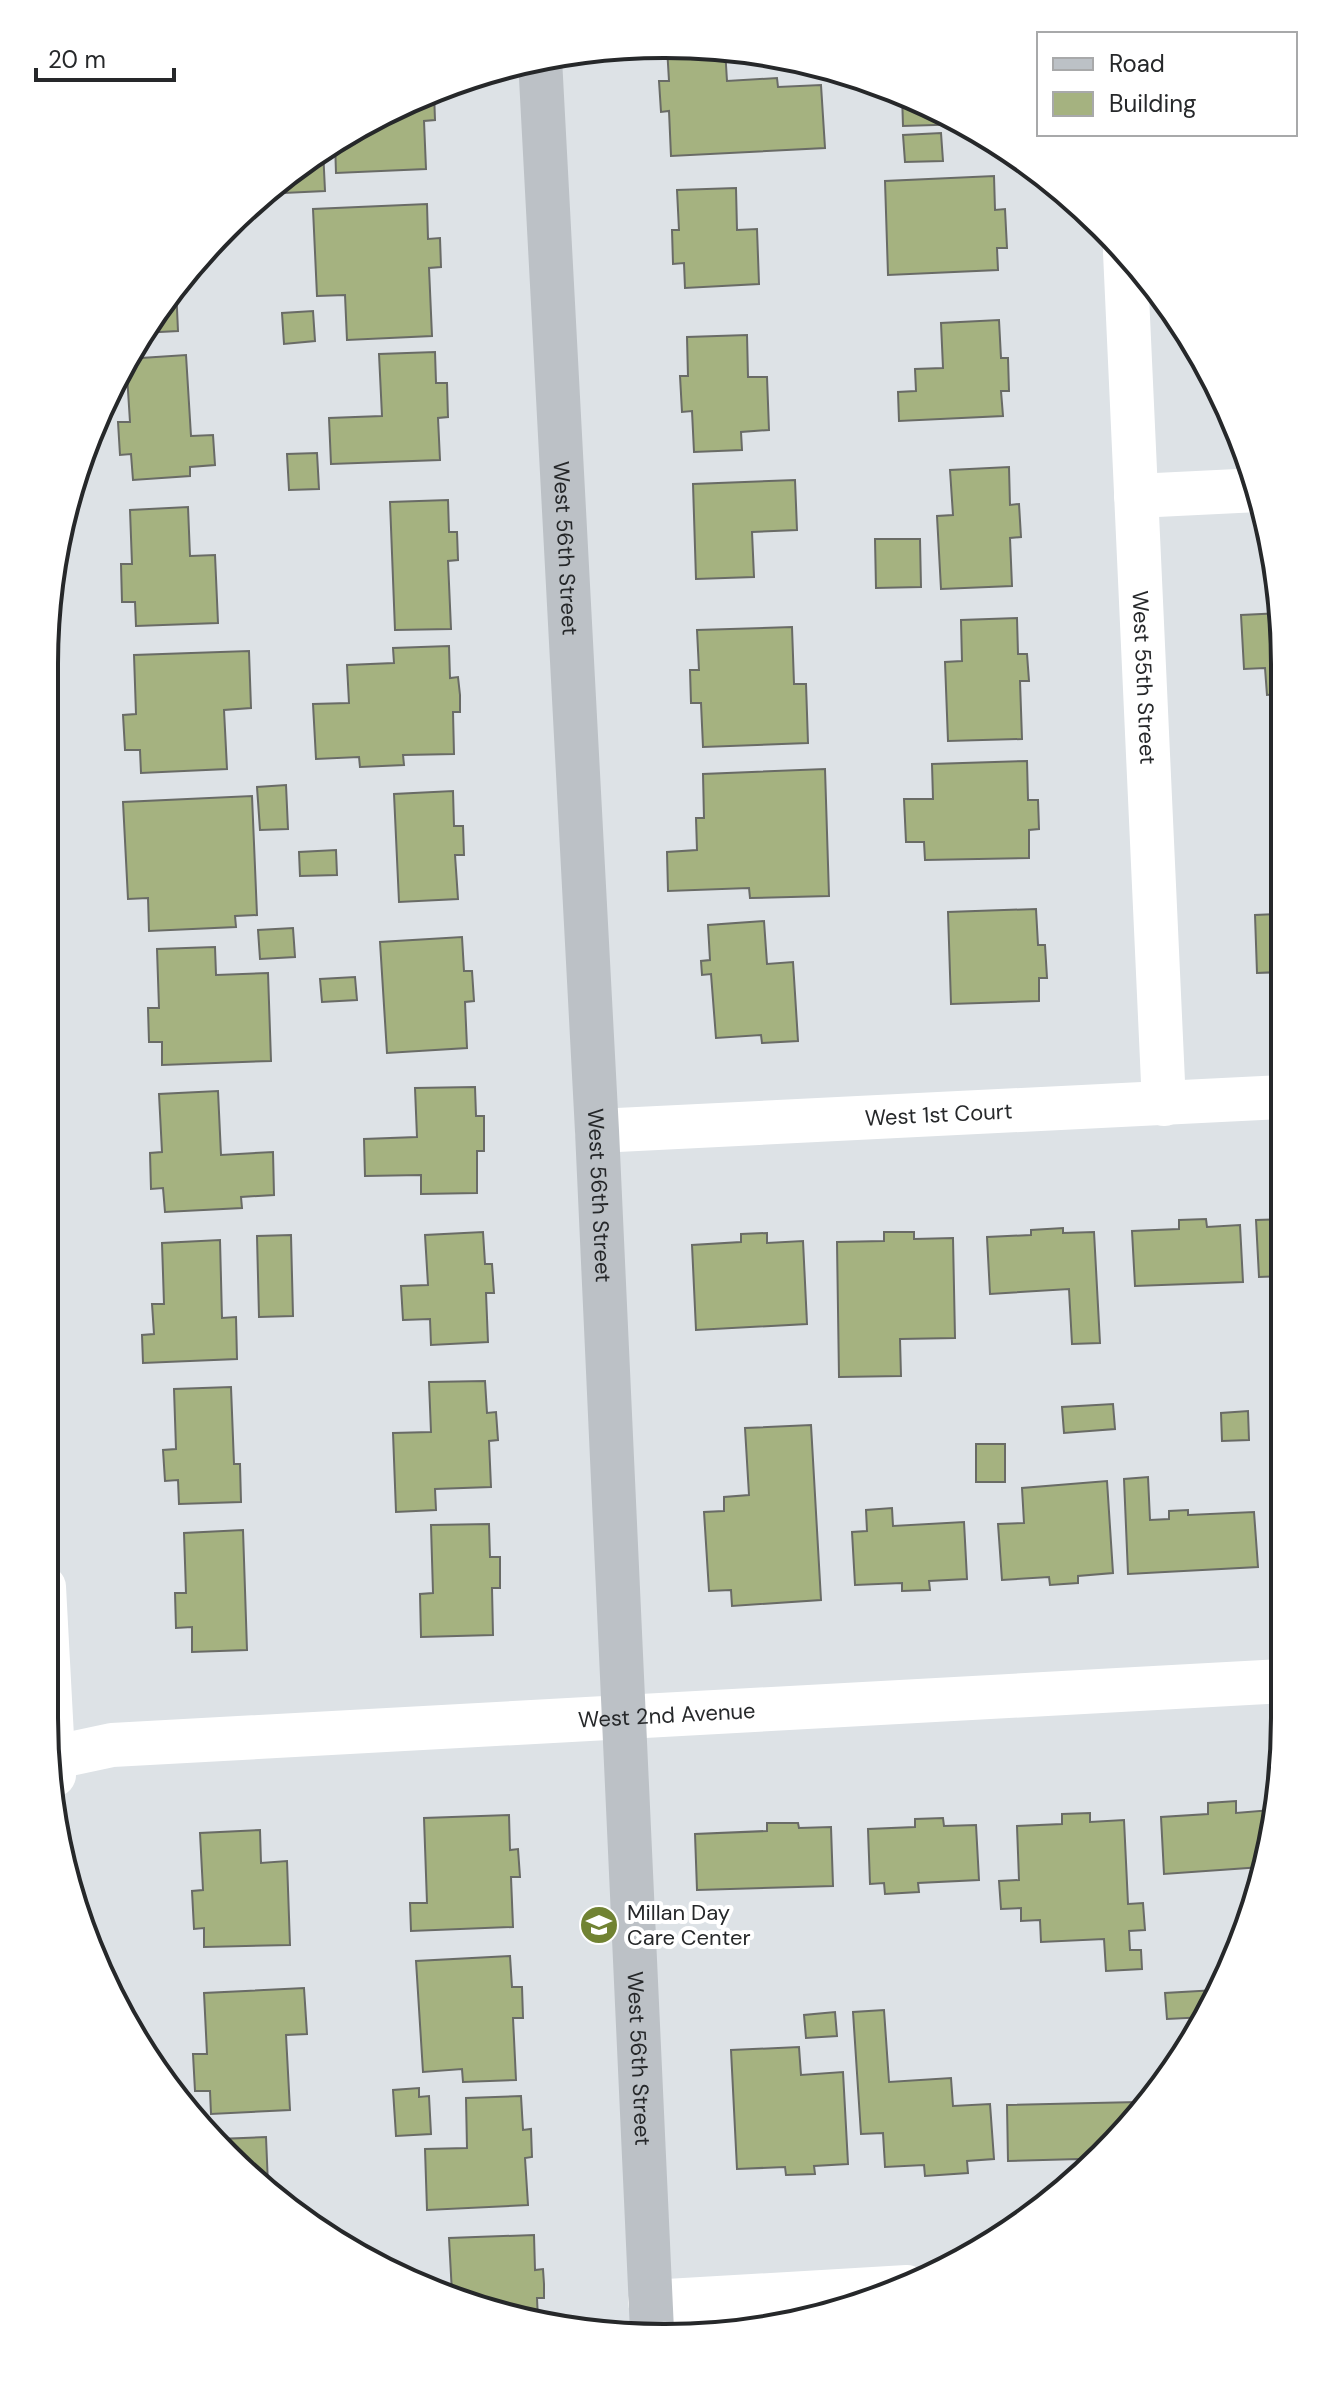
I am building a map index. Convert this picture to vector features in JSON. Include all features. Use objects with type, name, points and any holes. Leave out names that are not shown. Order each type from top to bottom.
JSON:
[{"type":"street","name":"West 56th Street","points":[[541,71],[597,1131],[651,2317]]},
{"type":"street","name":"West 55th Street","points":[[1126,272],[1164,1104]]},
{"type":"street","points":[[1136,496],[1245,491]]},
{"type":"street","name":"West 1st Court","points":[[597,1131],[1271,1098]]},
{"type":"street","name":"West 2nd Avenue","points":[[59,1761],[112,1745],[1271,1682]]},
{"type":"street","points":[[651,2317],[855,2293]]},
{"type":"building","points":[[668,58],[726,61],[727,81],[777,78],[778,87],[821,85],[825,148],[671,156],[669,111],[661,112],[659,81],[669,81]]},
{"type":"building","points":[[434,103],[435,120],[424,121],[426,169],[336,173],[335,155],[361,139]]},
{"type":"building","points":[[902,107],[940,125],[903,126]]},
{"type":"building","points":[[941,133],[943,161],[905,162],[903,135]]},
{"type":"building","points":[[324,163],[325,191],[284,193],[295,183]]},
{"type":"building","points":[[994,176],[995,210],[1005,209],[1007,248],[997,248],[998,270],[888,275],[885,181]]},
{"type":"building","points":[[736,188],[737,230],[757,229],[759,284],[685,288],[684,263],[673,264],[672,230],[679,230],[677,190]]},
{"type":"building","points":[[427,204],[428,239],[440,238],[441,267],[429,268],[432,336],[347,340],[345,295],[317,296],[313,209]]},
{"type":"building","points":[[177,304],[178,331],[157,332]]},
{"type":"building","points":[[313,311],[315,341],[284,344],[282,313]]},
{"type":"building","points":[[999,320],[1001,358],[1008,358],[1009,391],[1001,391],[1003,416],[899,421],[898,392],[916,391],[915,369],[943,368],[941,323]]},
{"type":"building","points":[[747,335],[748,377],[767,377],[769,430],[741,432],[742,450],[694,452],[692,411],[682,412],[680,376],[688,376],[687,337]]},
{"type":"building","points":[[435,352],[436,383],[447,383],[448,417],[438,418],[440,460],[331,464],[329,418],[382,416],[379,354]]},
{"type":"building","points":[[186,355],[191,436],[213,435],[215,465],[190,467],[190,476],[133,480],[131,454],[120,455],[118,422],[130,422],[128,383],[141,358]]},
{"type":"building","points":[[317,453],[319,489],[289,490],[287,454]]},
{"type":"building","points":[[1009,467],[1010,505],[1019,504],[1021,537],[1010,538],[1012,586],[941,589],[937,516],[953,515],[950,470]]},
{"type":"building","points":[[795,480],[797,530],[752,532],[754,577],[696,579],[693,484]]},
{"type":"building","points":[[448,500],[449,532],[457,532],[458,560],[448,561],[451,629],[395,630],[390,502]]},
{"type":"building","points":[[188,507],[190,556],[215,555],[218,623],[136,626],[135,602],[122,602],[121,564],[132,564],[130,510]]},
{"type":"building","points":[[875,539],[920,539],[921,587],[876,588]]},
{"type":"building","points":[[1269,614],[1271,695],[1267,695],[1265,668],[1244,669],[1241,615]]},
{"type":"building","points":[[1017,618],[1018,654],[1027,654],[1029,681],[1020,681],[1022,739],[948,741],[945,662],[962,661],[961,620]]},
{"type":"building","points":[[792,627],[794,684],[806,684],[808,743],[703,747],[701,703],[691,703],[690,670],[699,670],[697,630]]},
{"type":"building","points":[[449,646],[450,678],[458,677],[460,695],[460,712],[453,712],[454,754],[403,755],[404,765],[360,767],[359,757],[316,759],[313,704],[349,703],[347,665],[394,663],[393,648]]},
{"type":"building","points":[[249,651],[251,708],[224,710],[227,769],[141,773],[140,750],[125,750],[123,715],[136,714],[134,655]]},
{"type":"building","points":[[1027,761],[1028,800],[1038,800],[1039,829],[1029,830],[1029,858],[925,860],[924,842],[906,842],[904,799],[933,799],[932,764]]},
{"type":"building","points":[[825,769],[829,896],[750,898],[749,888],[668,891],[667,852],[697,850],[696,818],[704,818],[703,774]]},
{"type":"building","points":[[286,785],[288,829],[260,830],[257,787]]},
{"type":"building","points":[[453,791],[454,826],[463,826],[464,855],[455,855],[458,899],[399,902],[394,794]]},
{"type":"building","points":[[252,796],[257,915],[235,916],[236,927],[149,931],[148,898],[128,899],[123,802]]},
{"type":"building","points":[[336,850],[337,875],[300,876],[299,852]]},
{"type":"building","points":[[1036,909],[1038,945],[1045,945],[1047,978],[1039,978],[1039,1001],[951,1004],[948,912]]},
{"type":"building","points":[[1271,914],[1271,972],[1257,973],[1255,915]]},
{"type":"building","points":[[764,921],[767,964],[793,962],[798,1041],[762,1043],[761,1035],[716,1038],[711,974],[702,975],[701,961],[710,960],[708,925]]},
{"type":"building","points":[[293,928],[295,957],[260,959],[258,930]]},
{"type":"building","points":[[462,937],[464,971],[472,971],[474,1001],[465,1002],[467,1048],[387,1053],[380,942]]},
{"type":"building","points":[[215,947],[216,975],[268,973],[271,1061],[162,1065],[162,1042],[149,1042],[148,1008],[159,1008],[157,949]]},
{"type":"building","points":[[355,977],[357,1000],[322,1002],[320,979]]},
{"type":"building","points":[[475,1087],[476,1116],[484,1116],[484,1151],[477,1151],[477,1193],[421,1194],[421,1175],[365,1176],[364,1139],[417,1137],[415,1088]]},
{"type":"building","points":[[218,1091],[221,1155],[273,1152],[274,1195],[241,1197],[242,1208],[165,1212],[163,1188],[151,1189],[150,1153],[162,1152],[159,1094]]},
{"type":"building","points":[[1206,1219],[1207,1227],[1240,1225],[1243,1282],[1135,1286],[1132,1231],[1179,1229],[1179,1220]]},
{"type":"building","points":[[1271,1219],[1271,1276],[1259,1277],[1256,1220]]},
{"type":"building","points":[[1063,1228],[1063,1233],[1094,1232],[1100,1343],[1072,1344],[1069,1289],[990,1294],[987,1237],[1031,1235],[1031,1230]]},
{"type":"building","points":[[483,1232],[485,1264],[492,1264],[494,1293],[486,1293],[488,1342],[431,1345],[430,1319],[403,1320],[401,1286],[428,1285],[425,1235]]},
{"type":"building","points":[[884,1232],[914,1232],[914,1239],[953,1238],[955,1338],[900,1339],[901,1376],[839,1377],[837,1242],[884,1241]]},
{"type":"building","points":[[767,1233],[767,1243],[803,1241],[807,1324],[696,1330],[692,1245],[741,1242],[741,1234]]},
{"type":"building","points":[[291,1235],[293,1316],[259,1317],[257,1236]]},
{"type":"building","points":[[220,1240],[222,1318],[236,1317],[237,1359],[143,1363],[142,1335],[154,1334],[152,1304],[164,1304],[162,1243]]},
{"type":"building","points":[[485,1381],[487,1413],[496,1412],[498,1440],[489,1441],[491,1487],[435,1489],[436,1510],[396,1512],[393,1433],[431,1432],[429,1382]]},
{"type":"building","points":[[231,1387],[234,1464],[240,1464],[241,1502],[179,1504],[178,1480],[165,1481],[163,1450],[176,1449],[174,1389]]},
{"type":"building","points":[[1113,1404],[1115,1429],[1064,1433],[1062,1407]]},
{"type":"building","points":[[1248,1411],[1249,1440],[1222,1441],[1221,1413]]},
{"type":"building","points":[[811,1425],[821,1600],[732,1606],[731,1590],[709,1591],[704,1512],[724,1511],[724,1497],[749,1495],[745,1428]]},
{"type":"building","points":[[976,1444],[1005,1444],[1005,1482],[976,1482]]},
{"type":"building","points":[[1148,1477],[1150,1520],[1169,1519],[1169,1511],[1188,1510],[1188,1515],[1254,1512],[1258,1567],[1128,1574],[1124,1479]]},
{"type":"building","points":[[1107,1481],[1113,1573],[1078,1576],[1078,1583],[1050,1585],[1049,1577],[1002,1580],[998,1524],[1024,1523],[1022,1488]]},
{"type":"building","points":[[892,1508],[893,1526],[964,1522],[967,1579],[929,1581],[930,1590],[902,1591],[902,1583],[855,1585],[852,1532],[867,1531],[866,1510]]},
{"type":"building","points":[[489,1524],[490,1557],[500,1557],[500,1588],[492,1588],[493,1635],[421,1637],[420,1594],[433,1593],[431,1525]]},
{"type":"building","points":[[243,1530],[247,1650],[192,1652],[192,1627],[176,1628],[175,1593],[186,1593],[184,1533]]},
{"type":"building","points":[[1236,1801],[1236,1813],[1264,1811],[1251,1868],[1164,1874],[1161,1817],[1208,1814],[1208,1803]]},
{"type":"building","points":[[1090,1813],[1090,1822],[1124,1820],[1128,1904],[1143,1903],[1145,1930],[1129,1931],[1130,1950],[1141,1950],[1142,1969],[1106,1971],[1104,1939],[1041,1942],[1040,1920],[1021,1921],[1021,1908],[1001,1909],[999,1881],[1019,1880],[1017,1826],[1062,1824],[1062,1814]]},
{"type":"building","points":[[509,1815],[510,1850],[518,1849],[520,1877],[511,1877],[513,1927],[411,1931],[410,1903],[427,1903],[424,1818]]},
{"type":"building","points":[[943,1818],[944,1826],[976,1825],[979,1880],[918,1883],[919,1892],[885,1894],[884,1883],[870,1884],[868,1829],[915,1827],[915,1819]]},
{"type":"building","points":[[767,1823],[798,1823],[799,1828],[831,1827],[833,1886],[697,1890],[695,1834],[767,1831]]},
{"type":"building","points":[[260,1830],[261,1863],[287,1861],[290,1945],[204,1947],[204,1928],[194,1929],[192,1891],[203,1890],[200,1833]]},
{"type":"building","points":[[510,1956],[512,1987],[522,1987],[523,2018],[513,2018],[516,2080],[463,2082],[462,2069],[423,2072],[416,1961]]},
{"type":"building","points":[[304,1988],[307,2034],[286,2035],[290,2110],[211,2114],[210,2091],[195,2091],[193,2054],[207,2054],[204,1993]]},
{"type":"building","points":[[1206,1991],[1192,2018],[1167,2019],[1165,1993]]},
{"type":"building","points":[[884,2010],[889,2082],[951,2078],[953,2106],[990,2104],[994,2159],[967,2161],[968,2173],[925,2176],[924,2165],[885,2167],[883,2133],[861,2134],[853,2012]]},
{"type":"building","points":[[835,2012],[837,2036],[806,2038],[804,2015]]},
{"type":"building","points":[[799,2047],[801,2075],[843,2072],[848,2164],[814,2166],[815,2174],[786,2175],[785,2167],[737,2169],[731,2050]]},
{"type":"building","points":[[419,2088],[419,2097],[429,2096],[431,2134],[396,2136],[393,2090]]},
{"type":"building","points":[[521,2096],[523,2130],[531,2129],[532,2157],[525,2158],[528,2205],[427,2210],[425,2149],[467,2148],[466,2098]]},
{"type":"building","points":[[1133,2102],[1079,2159],[1008,2161],[1007,2105]]},
{"type":"building","points":[[266,2137],[268,2175],[236,2146],[229,2139]]},
{"type":"building","points":[[534,2235],[535,2270],[543,2269],[544,2284],[544,2298],[537,2298],[538,2310],[452,2285],[449,2238]]},
{"type":"place","name":"Millan Day Care Center","points":[[599,1925]]}]
